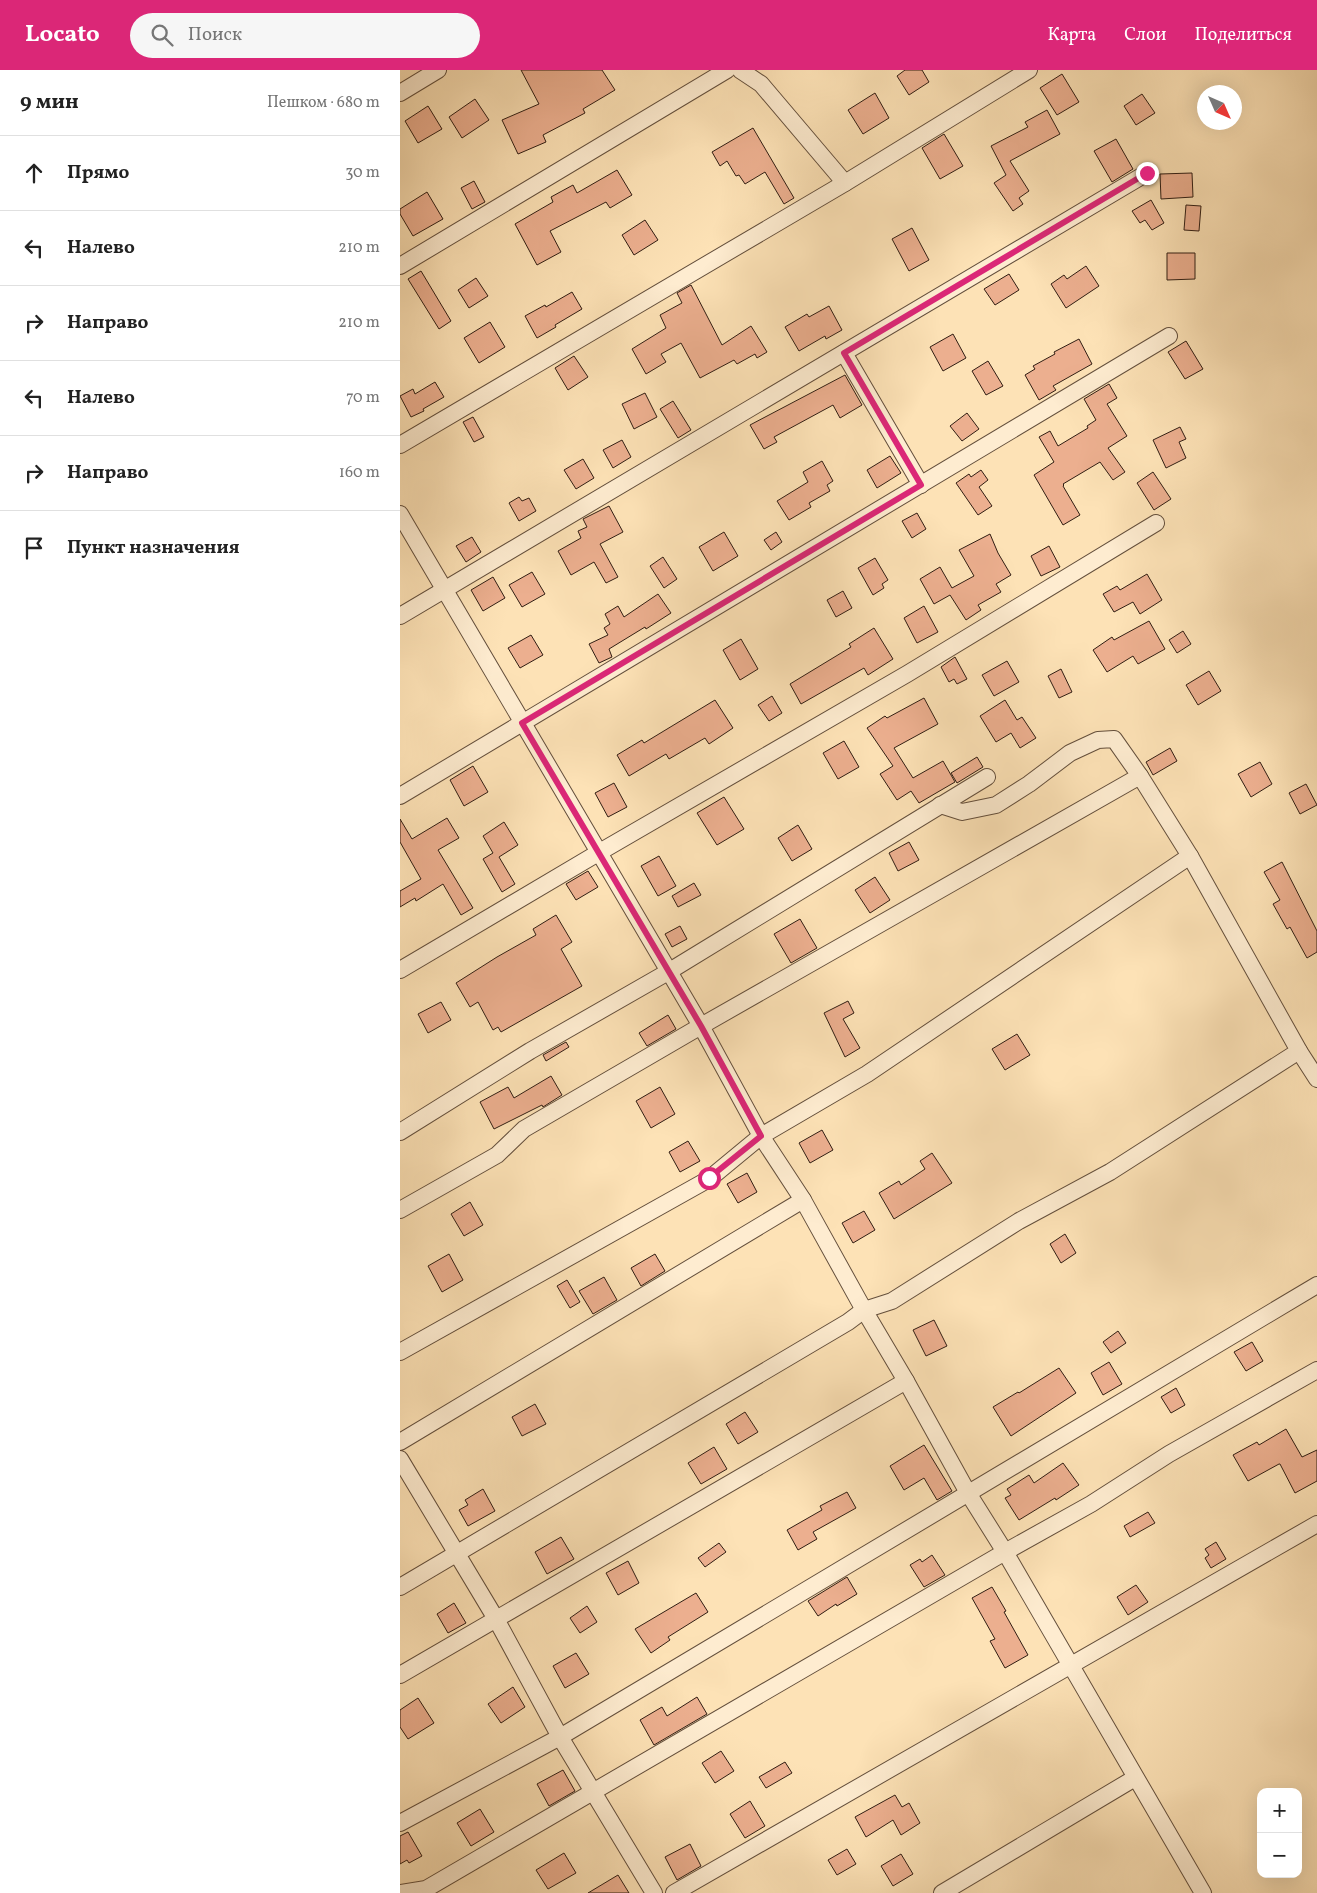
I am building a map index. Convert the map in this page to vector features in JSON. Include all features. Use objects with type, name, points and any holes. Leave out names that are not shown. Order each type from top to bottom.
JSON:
[{"type":"street","points":[[400,93],[438,70]]},
{"type":"street","points":[[400,266],[728,70]]},
{"type":"street","points":[[740,70],[761,84],[845,183]]},
{"type":"street","points":[[400,444],[845,183],[1029,70]]},
{"type":"street","points":[[400,616],[1147,173]]},
{"type":"street","points":[[400,796],[1170,336]]},
{"type":"street","points":[[844,353],[921,485]]},
{"type":"street","points":[[400,514],[701,1026],[761,1136],[803,1200],[968,1493],[1005,1552],[1070,1667],[1203,1893]]},
{"type":"street","points":[[400,970],[906,674],[1156,523]]},
{"type":"street","points":[[940,806],[962,812],[996,805],[1029,784],[1070,753],[1098,740],[1114,738],[1190,856],[1299,1051],[1317,1079]]},
{"type":"street","points":[[400,1210],[497,1155],[524,1129],[1140,776]]},
{"type":"street","points":[[400,1132],[530,1051],[668,972],[987,777]]},
{"type":"street","points":[[400,1352],[709,1178],[761,1136],[867,1074],[1190,856]]},
{"type":"street","points":[[400,1587],[840,1327],[864,1310],[892,1301],[1019,1222],[1110,1172],[1299,1051]]},
{"type":"street","points":[[400,1442],[803,1200]]},
{"type":"street","points":[[400,1823],[560,1736],[1317,1285]]},
{"type":"street","points":[[400,1893],[426,1889],[1005,1552],[1091,1504],[1169,1454],[1317,1370]]},
{"type":"street","points":[[400,1675],[906,1381]]},
{"type":"street","points":[[400,1459],[496,1619],[560,1736],[654,1893]]},
{"type":"street","points":[[674,1893],[1317,1524]]},
{"type":"street","points":[[942,1893],[1135,1778]]},
{"type":"building","points":[[521,70],[602,70],[615,90],[583,109],[585,113],[543,135],[546,142],[518,154],[502,120],[539,104]]},
{"type":"building","points":[[905,70],[922,70],[929,82],[909,95],[897,76]]},
{"type":"building","points":[[1062,74],[1079,102],[1057,115],[1040,88]]},
{"type":"building","points":[[875,93],[889,118],[863,134],[848,110]]},
{"type":"building","points":[[1142,94],[1155,113],[1136,125],[1124,106]]},
{"type":"building","points":[[475,99],[489,120],[462,138],[449,117]]},
{"type":"building","points":[[428,106],[442,129],[418,143],[405,121]]},
{"type":"building","points":[[1047,110],[1060,134],[1010,161],[1029,191],[1019,198],[1023,204],[1013,211],[994,183],[1006,175],[991,146],[1028,127],[1025,122]]},
{"type":"building","points":[[753,128],[794,198],[784,204],[765,172],[745,184],[739,175],[736,176],[727,161],[720,166],[712,152]]},
{"type":"building","points":[[944,134],[963,166],[940,179],[922,148]]},
{"type":"building","points":[[1116,139],[1133,169],[1112,182],[1094,151]]},
{"type":"building","points":[[617,170],[632,195],[610,208],[606,202],[550,231],[561,252],[537,265],[515,224],[553,202],[551,197],[573,185],[577,193]]},
{"type":"building","points":[[1192,173],[1193,197],[1161,199],[1160,174]]},
{"type":"building","points":[[474,181],[485,202],[472,209],[461,188]]},
{"type":"building","points":[[427,192],[443,219],[413,236],[400,214],[400,209]]},
{"type":"building","points":[[1151,200],[1164,223],[1152,230],[1145,220],[1140,223],[1132,211]]},
{"type":"building","points":[[1186,205],[1201,206],[1199,231],[1184,230]]},
{"type":"building","points":[[645,220],[658,240],[634,255],[622,235]]},
{"type":"building","points":[[912,228],[929,260],[909,271],[892,239]]},
{"type":"building","points":[[1167,253],[1195,253],[1195,279],[1167,280]]},
{"type":"building","points":[[1086,266],[1099,286],[1066,308],[1051,284],[1064,275],[1067,279]]},
{"type":"building","points":[[421,271],[451,321],[439,329],[408,279]]},
{"type":"building","points":[[1009,274],[1019,290],[995,305],[984,289]]},
{"type":"building","points":[[476,278],[488,296],[469,308],[458,290]]},
{"type":"building","points":[[691,285],[722,345],[751,326],[767,352],[757,358],[755,354],[737,364],[734,360],[700,378],[681,343],[661,354],[666,362],[646,374],[632,349],[666,328],[660,315],[682,303],[677,293]]},
{"type":"building","points":[[572,292],[582,309],[537,338],[525,316],[545,305],[546,307]]},
{"type":"building","points":[[829,306],[842,330],[826,339],[825,336],[799,351],[785,327],[807,314],[809,317]]},
{"type":"building","points":[[490,322],[505,347],[479,363],[464,338]]},
{"type":"building","points":[[953,334],[966,358],[943,371],[930,347]]},
{"type":"building","points":[[1079,339],[1092,364],[1053,386],[1056,390],[1039,400],[1025,375],[1035,369],[1033,366],[1055,354],[1054,352]]},
{"type":"building","points":[[1186,341],[1203,369],[1185,379],[1168,352]]},
{"type":"building","points":[[574,356],[588,377],[568,390],[555,368]]},
{"type":"building","points":[[988,361],[1003,386],[986,395],[972,371]]},
{"type":"building","points":[[845,375],[862,405],[840,418],[833,405],[774,437],[777,442],[764,449],[750,425]]},
{"type":"building","points":[[435,382],[444,397],[423,409],[424,411],[411,417],[400,396],[413,389],[415,394]]},
{"type":"building","points":[[1109,384],[1117,398],[1107,404],[1127,436],[1108,448],[1125,472],[1113,480],[1100,462],[1063,484],[1080,515],[1063,525],[1034,475],[1054,462],[1039,437],[1050,431],[1058,446],[1088,428],[1087,426],[1096,420],[1084,399]]},
{"type":"building","points":[[645,393],[657,417],[634,429],[622,404]]},
{"type":"building","points":[[673,401],[691,430],[678,438],[660,409]]},
{"type":"building","points":[[967,413],[979,429],[962,441],[950,426]]},
{"type":"building","points":[[473,417],[484,437],[474,442],[463,422]]},
{"type":"building","points":[[1180,427],[1186,439],[1179,442],[1186,458],[1166,468],[1153,440]]},
{"type":"building","points":[[622,440],[631,457],[613,468],[603,450]]},
{"type":"building","points":[[890,456],[901,473],[877,488],[867,470]]},
{"type":"building","points":[[583,459],[594,478],[576,489],[564,470]]},
{"type":"building","points":[[822,461],[833,481],[827,485],[830,491],[809,503],[811,507],[789,520],[777,501],[808,482],[803,472]]},
{"type":"building","points":[[981,470],[988,480],[979,487],[992,506],[978,515],[956,483],[969,474],[971,477]]},
{"type":"building","points":[[1153,472],[1171,499],[1154,510],[1137,483]]},
{"type":"building","points":[[519,497],[522,501],[529,498],[536,511],[519,521],[509,503]]},
{"type":"building","points":[[609,506],[623,532],[600,544],[618,577],[606,583],[594,562],[571,575],[558,551],[581,538],[578,531],[587,527],[583,519]]},
{"type":"building","points":[[917,513],[926,529],[912,538],[902,521]]},
{"type":"building","points":[[724,532],[738,556],[713,571],[699,547]]},
{"type":"building","points":[[776,532],[782,542],[771,550],[764,540]]},
{"type":"building","points":[[990,534],[998,553],[1011,575],[996,584],[1001,592],[978,605],[981,610],[966,620],[950,595],[934,604],[920,579],[940,567],[952,588],[974,576],[959,550]]},
{"type":"building","points":[[472,537],[481,552],[466,562],[456,546]]},
{"type":"building","points":[[1049,546],[1060,567],[1041,576],[1031,556]]},
{"type":"building","points":[[663,557],[677,579],[664,588],[650,566]]},
{"type":"building","points":[[875,558],[888,580],[882,584],[884,588],[873,595],[858,568]]},
{"type":"building","points":[[532,572],[545,594],[522,607],[509,585]]},
{"type":"building","points":[[1147,574],[1162,600],[1140,614],[1133,602],[1114,612],[1103,594],[1117,586],[1120,590]]},
{"type":"building","points":[[493,577],[505,598],[483,611],[471,590]]},
{"type":"building","points":[[843,591],[852,608],[836,617],[827,600]]},
{"type":"building","points":[[658,594],[671,613],[609,649],[612,657],[599,663],[589,644],[608,635],[604,628],[610,624],[605,614],[618,606],[624,617]]},
{"type":"building","points":[[924,606],[938,632],[917,643],[904,618]]},
{"type":"building","points":[[1149,621],[1165,649],[1138,664],[1133,656],[1107,672],[1093,650],[1112,637],[1114,640]]},
{"type":"building","points":[[874,628],[893,659],[868,675],[864,668],[801,704],[790,684],[851,647],[849,644]]},
{"type":"building","points":[[1183,631],[1191,644],[1177,653],[1169,640]]},
{"type":"building","points":[[531,635],[543,655],[520,668],[508,648]]},
{"type":"building","points":[[741,639],[758,669],[740,680],[723,650]]},
{"type":"building","points":[[955,657],[967,679],[957,684],[954,679],[949,682],[941,667]]},
{"type":"building","points":[[1007,661],[1019,682],[994,696],[982,675]]},
{"type":"building","points":[[1061,669],[1072,692],[1059,698],[1048,676]]},
{"type":"building","points":[[1209,671],[1221,691],[1198,705],[1186,685]]},
{"type":"building","points":[[772,696],[782,713],[769,721],[758,705]]},
{"type":"building","points":[[924,698],[938,724],[894,748],[913,778],[943,761],[955,782],[919,803],[911,791],[897,800],[880,774],[893,766],[867,728],[885,716],[887,718]]},
{"type":"building","points":[[715,700],[733,728],[709,744],[705,738],[669,759],[666,754],[629,776],[617,755],[642,740],[644,743]]},
{"type":"building","points":[[1005,700],[1017,720],[1022,717],[1036,738],[1020,748],[1011,733],[996,742],[980,716]]},
{"type":"building","points":[[844,741],[859,767],[838,779],[823,753]]},
{"type":"building","points":[[1170,748],[1177,761],[1153,775],[1146,762]]},
{"type":"building","points":[[977,757],[983,767],[957,783],[951,773]]},
{"type":"building","points":[[1260,762],[1272,784],[1251,797],[1238,774]]},
{"type":"building","points":[[473,766],[488,792],[464,806],[450,780]]},
{"type":"building","points":[[614,783],[627,807],[608,817],[595,793]]},
{"type":"building","points":[[1306,784],[1317,805],[1300,814],[1289,793]]},
{"type":"building","points":[[724,797],[744,829],[717,845],[697,813]]},
{"type":"building","points":[[447,818],[459,838],[438,850],[473,908],[461,915],[443,884],[416,901],[415,898],[400,907],[400,891],[421,879],[400,842],[400,819],[412,839]]},
{"type":"building","points":[[504,822],[518,845],[499,857],[515,884],[502,892],[483,859],[493,853],[483,836]]},
{"type":"building","points":[[798,825],[812,849],[792,861],[778,838]]},
{"type":"building","points":[[909,842],[919,860],[898,871],[889,853]]},
{"type":"building","points":[[659,856],[676,886],[658,896],[641,866]]},
{"type":"building","points":[[1282,862],[1317,931],[1317,952],[1307,958],[1290,927],[1287,929],[1273,904],[1280,900],[1264,872]]},
{"type":"building","points":[[588,871],[598,887],[576,900],[566,884]]},
{"type":"building","points":[[875,877],[890,900],[870,913],[855,890]]},
{"type":"building","points":[[694,883],[701,895],[678,907],[672,896]]},
{"type":"building","points":[[556,915],[572,942],[561,949],[582,986],[501,1032],[498,1027],[493,1030],[478,1002],[470,1007],[456,983],[536,935],[533,929]]},
{"type":"building","points":[[800,919],[817,948],[791,963],[774,934]]},
{"type":"building","points":[[680,926],[687,939],[672,947],[665,934]]},
{"type":"building","points":[[848,1001],[854,1013],[843,1019],[860,1048],[845,1057],[824,1013]]},
{"type":"building","points":[[441,1002],[451,1020],[428,1033],[418,1014]]},
{"type":"building","points":[[668,1015],[676,1029],[647,1046],[639,1033]]},
{"type":"building","points":[[1017,1034],[1030,1055],[1005,1070],[992,1049]]},
{"type":"building","points":[[566,1042],[569,1047],[546,1061],[543,1055]]},
{"type":"building","points":[[551,1076],[562,1095],[543,1107],[542,1105],[494,1129],[480,1102],[508,1087],[514,1098]]},
{"type":"building","points":[[660,1087],[675,1114],[651,1128],[636,1101]]},
{"type":"building","points":[[822,1130],[833,1150],[810,1163],[799,1143]]},
{"type":"building","points":[[688,1141],[700,1161],[680,1172],[669,1152]]},
{"type":"building","points":[[932,1153],[952,1183],[894,1219],[879,1193],[899,1181],[901,1185],[925,1169],[920,1161]]},
{"type":"building","points":[[747,1173],[757,1192],[738,1203],[727,1184]]},
{"type":"building","points":[[470,1202],[483,1225],[464,1236],[451,1214]]},
{"type":"building","points":[[864,1211],[875,1230],[853,1243],[842,1223]]},
{"type":"building","points":[[1065,1234],[1076,1253],[1061,1263],[1050,1244]]},
{"type":"building","points":[[449,1254],[463,1280],[442,1292],[428,1266]]},
{"type":"building","points":[[655,1254],[665,1271],[641,1286],[631,1268]]},
{"type":"building","points":[[604,1277],[617,1300],[593,1314],[579,1291]]},
{"type":"building","points":[[567,1280],[580,1302],[570,1308],[557,1286]]},
{"type":"building","points":[[934,1320],[947,1346],[926,1356],[913,1330]]},
{"type":"building","points":[[1118,1331],[1126,1343],[1111,1353],[1103,1342]]},
{"type":"building","points":[[1252,1342],[1263,1361],[1246,1371],[1234,1352]]},
{"type":"building","points":[[1109,1362],[1122,1384],[1103,1395],[1091,1373]]},
{"type":"building","points":[[1059,1368],[1076,1393],[1011,1436],[993,1407]]},
{"type":"building","points":[[1176,1388],[1185,1405],[1171,1413],[1161,1397]]},
{"type":"building","points":[[535,1404],[546,1424],[522,1436],[512,1417]]},
{"type":"building","points":[[745,1412],[758,1432],[738,1444],[726,1424]]},
{"type":"building","points":[[1286,1429],[1302,1457],[1317,1450],[1317,1481],[1295,1493],[1280,1464],[1248,1481],[1233,1455],[1257,1442],[1259,1445]]},
{"type":"building","points":[[924,1445],[952,1491],[937,1500],[924,1478],[904,1490],[890,1466]]},
{"type":"building","points":[[714,1447],[727,1469],[701,1484],[688,1463]]},
{"type":"building","points":[[1063,1463],[1079,1485],[1019,1520],[1005,1498],[1011,1495],[1007,1489],[1029,1475],[1034,1483]]},
{"type":"building","points":[[483,1489],[495,1511],[468,1526],[459,1510],[468,1505],[465,1500]]},
{"type":"building","points":[[847,1492],[856,1508],[813,1532],[817,1539],[798,1550],[787,1530],[822,1510],[820,1506]]},
{"type":"building","points":[[1148,1512],[1155,1523],[1130,1537],[1124,1526]]},
{"type":"building","points":[[561,1537],[574,1559],[547,1574],[535,1552]]},
{"type":"building","points":[[1216,1542],[1226,1559],[1211,1568],[1205,1558],[1209,1555],[1205,1549]]},
{"type":"building","points":[[719,1543],[726,1552],[705,1567],[698,1558]]},
{"type":"building","points":[[932,1555],[945,1575],[924,1587],[910,1565],[920,1559],[922,1562]]},
{"type":"building","points":[[628,1561],[639,1583],[618,1595],[606,1573]]},
{"type":"building","points":[[847,1577],[857,1594],[837,1606],[836,1604],[818,1616],[808,1601]]},
{"type":"building","points":[[1136,1585],[1148,1602],[1128,1615],[1117,1597]]},
{"type":"building","points":[[992,1587],[1028,1655],[1005,1668],[990,1641],[995,1639],[972,1598]]},
{"type":"building","points":[[696,1593],[708,1612],[668,1637],[670,1640],[651,1653],[635,1629]]},
{"type":"building","points":[[454,1603],[466,1623],[448,1633],[437,1614]]},
{"type":"building","points":[[587,1606],[597,1622],[580,1633],[570,1618]]},
{"type":"building","points":[[576,1653],[589,1674],[565,1688],[553,1666]]},
{"type":"building","points":[[513,1687],[525,1707],[501,1723],[488,1704]]},
{"type":"building","points":[[697,1697],[707,1714],[654,1745],[640,1720],[662,1707],[667,1716]]},
{"type":"building","points":[[418,1698],[434,1723],[408,1739],[400,1727],[400,1710]]},
{"type":"building","points":[[721,1751],[734,1771],[715,1783],[702,1763]]},
{"type":"building","points":[[785,1762],[792,1773],[766,1788],[759,1777]]},
{"type":"building","points":[[563,1770],[575,1791],[549,1806],[537,1784]]},
{"type":"building","points":[[895,1795],[902,1807],[909,1803],[920,1823],[901,1835],[893,1820],[866,1837],[855,1817]]},
{"type":"building","points":[[750,1801],[765,1826],[745,1838],[730,1814]]},
{"type":"building","points":[[480,1809],[494,1832],[471,1846],[457,1823]]},
{"type":"building","points":[[408,1832],[422,1856],[409,1863],[407,1860],[400,1864],[400,1836]]},
{"type":"building","points":[[690,1844],[701,1866],[677,1880],[665,1857]]},
{"type":"building","points":[[847,1849],[856,1864],[837,1875],[828,1860]]},
{"type":"building","points":[[564,1853],[576,1873],[548,1889],[536,1870]]},
{"type":"building","points":[[901,1854],[913,1874],[893,1886],[881,1866]]},
{"type":"building","points":[[618,1875],[629,1893],[588,1893]]},
{"type":"route","points":[[709,1178],[761,1136],[701,1026],[522,723],[921,485],[844,353],[1147,173]]}]
